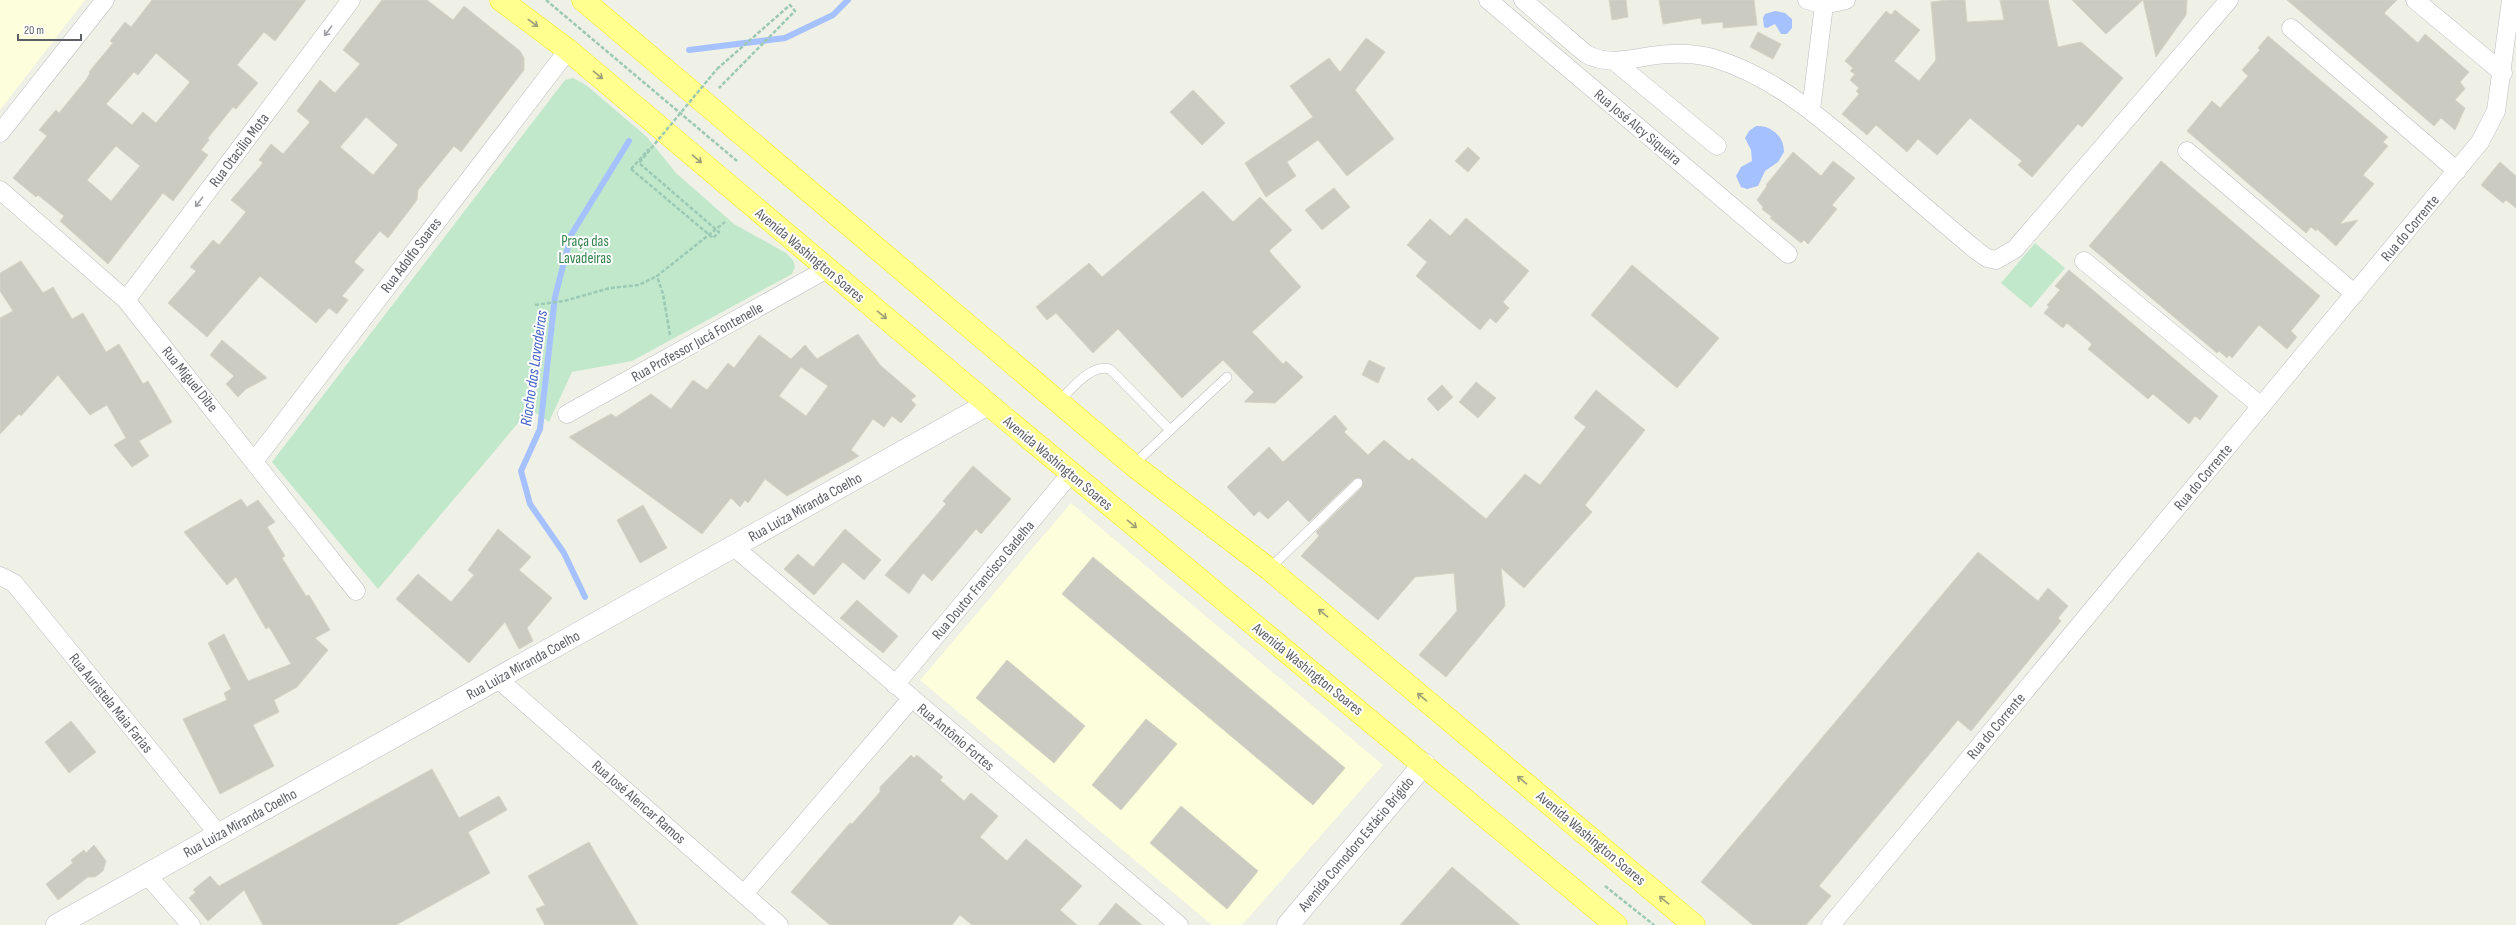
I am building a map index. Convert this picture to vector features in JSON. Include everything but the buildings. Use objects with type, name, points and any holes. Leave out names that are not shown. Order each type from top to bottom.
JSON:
[{"type":"highway","name":"Avenida Washington Soares","points":[[501,0],[568,50],[827,270],[1424,764],[1616,925]]},
{"type":"highway","name":"Avenida Washington Soares","points":[[583,0],[1133,465],[1269,569],[1694,925]]},
{"type":"street","points":[[0,133],[106,0]]},
{"type":"street","name":"Rua Otacílio Mota","points":[[126,300],[351,0]]},
{"type":"street","name":"Rua José Alcy Siqueira","points":[[1488,0],[1788,254]]},
{"type":"street","points":[[1523,0],[1586,54],[1597,60],[1614,61],[1671,54],[1707,56],[1746,70],[1772,83],[1811,110],[1977,251],[1987,258],[1996,260],[2016,249],[2229,0]]},
{"type":"street","points":[[1807,0],[1824,5],[1846,0]]},
{"type":"street","points":[[2414,0],[2503,73]]},
{"type":"street","name":"Rua do Corrente","points":[[1831,925],[2480,142],[2496,111],[2503,73],[2511,0]]},
{"type":"street","points":[[1811,110],[1824,5]]},
{"type":"street","points":[[2291,28],[2457,171]]},
{"type":"street","name":"Rua Adolfo Soares","points":[[254,460],[568,50]]},
{"type":"street","points":[[1614,61],[1717,146]]},
{"type":"street","points":[[2187,151],[2355,294]]},
{"type":"street","name":"Rua Miguel Dibe","points":[[0,190],[126,300],[254,460],[356,591]]},
{"type":"street","points":[[2084,261],[2261,406]]},
{"type":"street","name":"Rua Professor Jucá Fontenelle","points":[[567,414],[827,270]]},
{"type":"street","name":"Rua Luiza Miranda Coelho","points":[[57,925],[988,404]]},
{"type":"street","name":"Rua Doutor Francisco Gadelha","points":[[895,685],[1071,473]]},
{"type":"street","name":"Rua Antônio Fortes","points":[[734,547],[911,699],[1179,925]]},
{"type":"street","name":"Rua Auristela Maia Farias","points":[[0,576],[14,583],[219,835]]},
{"type":"street","name":"Rua José Alencar Ramos","points":[[498,679],[780,925]]},
{"type":"street","points":[[744,894],[911,699]]},
{"type":"street","name":"Avenida Comodoro Estácio Brigido","points":[[1288,925],[1424,764]]},
{"type":"street","points":[[147,875],[191,925]]},
{"type":"lane","points":[[1058,402],[1093,370],[1102,367],[1110,369],[1170,430]]},
{"type":"lane","points":[[1133,465],[1227,378]]},
{"type":"lane","points":[[1269,569],[1358,483]]},
{"type":"path","points":[[649,148],[631,169],[713,238],[719,232],[639,162],[717,69],[790,5],[795,11],[705,103]]},
{"type":"path","points":[[535,305],[564,302],[610,288],[639,285],[657,276],[725,222]]},
{"type":"path","points":[[657,276],[663,294],[670,336]]},
{"type":"shaded area","points":[[0,0],[85,0],[0,110]]},
{"type":"shaded area","points":[[1071,503],[1383,765],[1242,925],[1212,925],[920,680]]},
{"type":"green space","name":"Praça das Lavadeiras","points":[[573,78],[586,85],[647,137],[676,173],[734,224],[786,253],[793,260],[795,267],[792,274],[632,361],[572,372],[549,422],[530,409],[378,589],[272,462],[565,80]]},
{"type":"green space","points":[[2035,243],[2065,268],[2031,308],[2001,283]]},
{"type":"water","points":[[1775,11],[1785,13],[1792,19],[1792,28],[1787,34],[1781,34],[1775,24],[1767,28],[1764,27],[1763,18],[1765,14]]},
{"type":"water","points":[[1756,126],[1767,127],[1776,133],[1782,141],[1784,152],[1778,162],[1765,171],[1758,186],[1747,189],[1741,187],[1736,176],[1741,167],[1752,161],[1751,150],[1745,138],[1749,131]]},
{"type":"waterway","points":[[689,50],[785,38],[833,15],[848,0]]},
{"type":"waterway","name":"Riacho das Lavadeiras","points":[[585,597],[564,553],[530,504],[521,471],[540,429],[555,297],[571,235],[629,141]]}]
